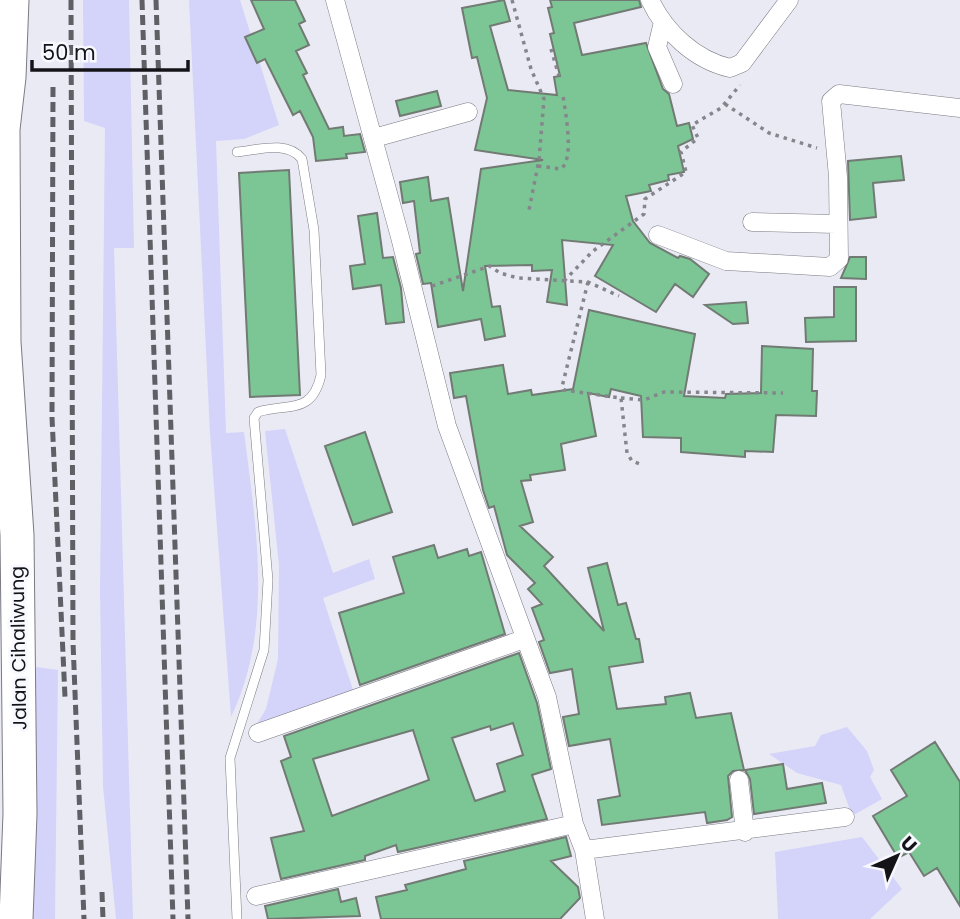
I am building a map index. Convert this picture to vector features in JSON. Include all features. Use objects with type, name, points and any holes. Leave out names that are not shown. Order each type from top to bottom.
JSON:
[{"type":"highway","name":"Jalan Cihaliwung","points":[[12,0],[2,129],[10,814],[16,919]]},
{"type":"street","points":[[335,0],[374,138],[447,426],[547,696],[574,824],[584,850],[595,919]]},
{"type":"street","points":[[650,0],[663,22],[696,55],[719,66],[734,67],[759,42],[789,0]]},
{"type":"street","points":[[663,22],[657,47],[673,84]]},
{"type":"street","points":[[658,235],[726,261],[830,267],[839,259],[831,101],[839,94],[960,108]]},
{"type":"street","points":[[374,138],[468,112]]},
{"type":"street","points":[[752,222],[836,224]]},
{"type":"street","points":[[258,733],[524,639]]},
{"type":"street","points":[[739,780],[745,832]]},
{"type":"street","points":[[584,850],[745,832],[845,817]]},
{"type":"street","points":[[256,896],[574,824]]},
{"type":"street","points":[[6,919],[16,919]]},
{"type":"lane","points":[[237,152],[284,147],[296,151],[302,159],[314,230],[321,375],[317,393],[307,402],[258,412],[254,418],[268,580],[264,650],[230,758],[237,919]]},
{"type":"path","points":[[512,0],[531,69],[544,93],[538,166],[529,210]]},
{"type":"path","points":[[551,49],[559,76]]},
{"type":"path","points":[[564,281],[593,251],[644,214],[642,203],[645,199],[686,172],[681,152],[698,138],[692,125],[725,104],[736,93],[742,81],[734,67]]},
{"type":"path","points":[[538,166],[561,169],[566,164],[569,136],[563,95]]},
{"type":"path","points":[[725,104],[769,134],[835,151]]},
{"type":"path","points":[[412,291],[490,266],[500,273],[518,278],[588,282],[620,296]]},
{"type":"path","points":[[588,282],[562,387],[564,390],[595,397],[644,400],[664,392],[783,393]]},
{"type":"path","points":[[621,398],[627,453],[632,461],[643,465]]},
{"type":"shaded area","points":[[83,0],[129,0],[134,248],[114,248],[133,919],[116,919],[103,786],[100,591],[105,128],[84,121]]},
{"type":"shaded area","points":[[189,0],[240,0],[279,125],[244,139],[216,141],[226,433],[244,432],[258,576],[253,648],[231,717],[210,433]]},
{"type":"shaded area","points":[[285,429],[333,573],[369,559],[375,579],[323,598],[353,690],[252,732],[266,709],[278,659],[279,565],[265,431]]},
{"type":"shaded area","points":[[36,667],[58,670],[55,919],[33,919]]},
{"type":"shaded area","points":[[847,727],[867,751],[874,770],[870,777],[882,799],[852,816],[841,785],[797,773],[769,754],[815,746],[821,735]]},
{"type":"shaded area","points":[[862,837],[902,889],[870,919],[778,919],[775,852]]},
{"type":"building","points":[[251,0],[295,0],[305,21],[299,24],[309,45],[296,51],[307,73],[303,75],[329,129],[343,127],[344,136],[360,134],[365,152],[346,154],[347,158],[316,161],[313,137],[300,111],[293,115],[265,59],[257,63],[245,37],[264,29]]},
{"type":"building","points":[[504,0],[510,21],[490,26],[508,90],[557,95],[554,77],[560,76],[550,34],[554,33],[548,8],[552,7],[550,0],[639,0],[641,7],[574,23],[582,55],[646,43],[663,89],[669,94],[677,126],[689,123],[693,139],[678,146],[684,172],[668,175],[669,180],[649,185],[651,191],[626,196],[633,221],[650,243],[678,258],[680,256],[690,259],[709,274],[693,297],[675,284],[656,312],[595,276],[613,245],[562,240],[567,305],[547,302],[552,270],[532,271],[532,265],[485,266],[492,307],[500,306],[505,336],[485,340],[481,319],[438,327],[431,283],[423,284],[416,254],[420,253],[414,201],[403,203],[400,182],[428,177],[431,201],[448,198],[463,291],[481,169],[543,160],[475,150],[487,98],[477,57],[472,58],[462,8]]},
{"type":"building","points":[[437,91],[441,106],[400,116],[396,101]]},
{"type":"building","points":[[901,156],[904,180],[873,183],[876,217],[850,220],[848,161]]},
{"type":"building","points":[[289,170],[300,395],[250,397],[239,173]]},
{"type":"building","points":[[377,213],[383,258],[393,257],[401,288],[404,322],[386,324],[381,285],[353,289],[350,266],[365,264],[358,216]]},
{"type":"building","points":[[850,257],[866,257],[866,279],[841,278]]},
{"type":"building","points":[[834,287],[856,287],[856,341],[806,342],[805,318],[834,317]]},
{"type":"building","points":[[746,302],[748,323],[733,324],[705,305]]},
{"type":"building","points":[[589,310],[695,334],[684,396],[725,398],[726,394],[761,393],[762,346],[813,349],[812,391],[817,391],[816,416],[776,415],[773,452],[745,451],[745,457],[681,452],[681,438],[643,437],[641,396],[611,389],[609,397],[588,393],[596,436],[561,444],[565,470],[530,475],[531,480],[521,481],[533,522],[520,526],[553,557],[544,566],[604,631],[588,568],[607,563],[618,605],[626,603],[636,639],[639,639],[643,662],[609,667],[617,709],[666,704],[665,697],[690,693],[696,718],[731,713],[744,770],[733,771],[728,776],[732,817],[727,820],[707,823],[705,812],[602,825],[598,800],[620,796],[610,739],[569,746],[563,717],[579,714],[572,669],[550,673],[539,642],[544,640],[532,608],[542,604],[528,589],[535,583],[507,555],[494,506],[489,508],[483,490],[466,396],[454,398],[450,373],[503,365],[508,394],[531,390],[532,395],[573,389]]},
{"type":"building","points":[[365,432],[392,512],[353,525],[325,446]]},
{"type":"building","points":[[434,545],[438,558],[467,549],[469,556],[481,552],[505,634],[360,685],[339,613],[404,593],[393,557]]},
{"type":"building","points":[[519,653],[537,703],[551,769],[532,775],[547,819],[398,852],[396,845],[365,856],[365,860],[281,879],[271,838],[304,831],[281,761],[291,757],[284,736]],"holes":[[[513,723],[523,755],[497,764],[505,791],[475,801],[452,738],[490,726],[491,730]],[[413,730],[429,780],[332,816],[313,759]]]},
{"type":"building","points":[[935,742],[960,782],[960,906],[937,868],[924,876],[909,852],[898,858],[873,816],[907,796],[891,770]]},
{"type":"building","points":[[783,764],[787,789],[822,783],[826,803],[754,814],[750,779],[745,770]]},
{"type":"building","points":[[566,837],[571,856],[551,861],[578,887],[580,898],[560,919],[381,919],[376,897],[407,890],[405,885],[466,869],[464,861]]},
{"type":"building","points":[[338,889],[341,902],[356,898],[360,916],[268,919],[265,906]]},
{"type":"railway","points":[[71,0],[73,642],[84,919]]},
{"type":"railway","points":[[142,0],[173,919]]},
{"type":"railway","points":[[156,0],[188,919]]},
{"type":"railway","points":[[53,87],[52,417],[65,697]]},
{"type":"railway","points":[[102,892],[103,919]]}]
